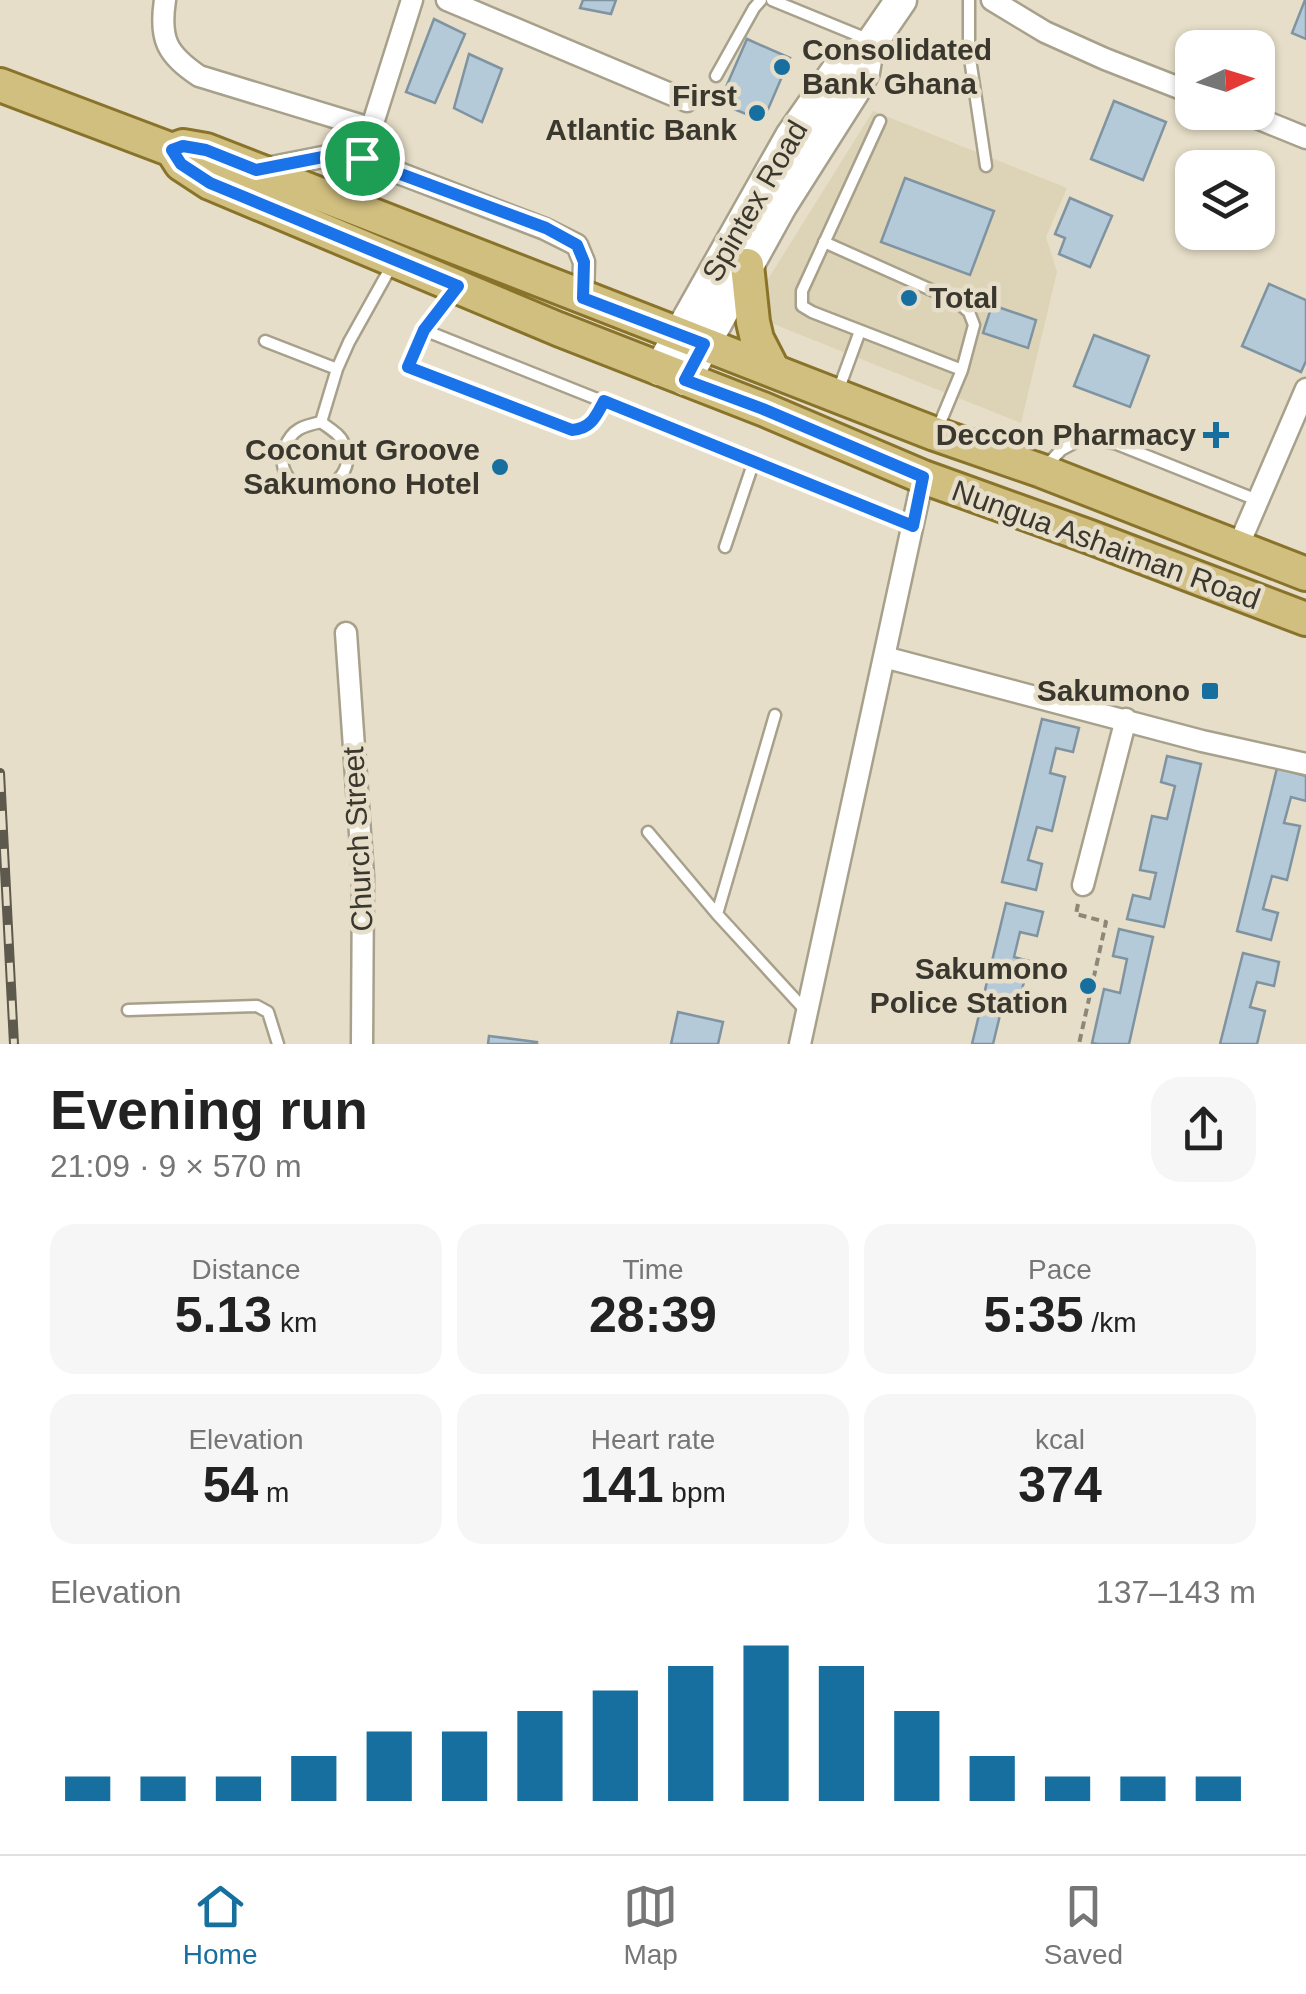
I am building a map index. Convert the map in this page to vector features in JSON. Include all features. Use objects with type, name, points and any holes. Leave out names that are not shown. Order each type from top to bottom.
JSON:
[{"type":"main road","name":"Spintex Road","points":[[692,339],[747,264],[854,91],[871,44],[901,0]]},
{"type":"main road","name":"Spintex Road","points":[[672,375],[692,339],[746,213],[790,136],[849,56],[871,44]]},
{"type":"main road","points":[[12,89],[172,150],[183,146],[206,150],[1306,574]]},
{"type":"main road","name":"Nungua Ashaiman Road","points":[[172,150],[181,164],[210,183],[672,375],[923,477],[1306,620]]},
{"type":"main road","points":[[747,264],[753,322],[773,370]]},
{"type":"street","points":[[165,0],[165,41],[176,60],[199,76],[370,128]]},
{"type":"street","points":[[362,158],[412,0]]},
{"type":"street","points":[[447,0],[687,101]]},
{"type":"street","points":[[992,0],[1045,32],[1175,86]]},
{"type":"street","points":[[1275,125],[1306,138]]},
{"type":"street","points":[[256,170],[328,156],[352,156],[546,228],[577,245],[584,262],[583,298]]},
{"type":"street","points":[[1237,549],[1306,389]]},
{"type":"street","points":[[800,1044],[923,477]]},
{"type":"street","name":"Church Street","points":[[346,633],[363,876],[362,1044]]},
{"type":"street","points":[[884,657],[1306,764]]},
{"type":"street","points":[[1083,884],[1126,719]]},
{"type":"lane","points":[[716,76],[761,0]]},
{"type":"lane","points":[[772,0],[871,44]]},
{"type":"lane","points":[[969,0],[969,52],[986,166]]},
{"type":"lane","points":[[880,122],[802,291],[802,306],[962,370]]},
{"type":"lane","points":[[824,242],[956,301],[969,312],[974,325],[962,370],[935,434]]},
{"type":"lane","points":[[322,422],[338,369],[364,312],[395,260]]},
{"type":"lane","points":[[458,286],[424,330],[408,367],[572,430],[583,430],[592,422],[604,401]]},
{"type":"lane","points":[[424,330],[913,526]]},
{"type":"lane","points":[[836,396],[860,331]]},
{"type":"lane","points":[[266,341],[338,369]]},
{"type":"lane","points":[[322,422],[345,445],[346,471],[334,484],[318,490],[304,488],[291,482],[282,468],[282,453],[299,428],[322,422]]},
{"type":"lane","points":[[1042,471],[1061,450],[1085,437],[1116,444],[1258,500]]},
{"type":"lane","points":[[725,546],[754,462]]},
{"type":"lane","points":[[717,914],[775,715]]},
{"type":"lane","points":[[648,832],[807,1013]]},
{"type":"lane","points":[[128,1010],[257,1006],[268,1012],[278,1044]]},
{"type":"path","points":[[1080,1044],[1106,922],[1076,914],[1083,884]]},
{"type":"shaded area","points":[[873,111],[1067,188],[1046,237],[1057,272],[1021,423],[771,323],[765,284]]},
{"type":"building","points":[[583,0],[616,0],[611,14],[580,8]]},
{"type":"building","points":[[1306,0],[1306,39],[1292,33]]},
{"type":"building","points":[[434,19],[465,34],[435,103],[406,92]]},
{"type":"building","points":[[747,39],[790,58],[763,121],[719,103]]},
{"type":"building","points":[[469,54],[502,69],[482,122],[454,108]]},
{"type":"building","points":[[1114,101],[1166,122],[1143,180],[1091,159]]},
{"type":"building","points":[[905,178],[994,211],[970,275],[881,242]]},
{"type":"building","points":[[1070,198],[1112,216],[1090,267],[1059,254],[1065,238],[1055,234]]},
{"type":"building","points":[[1269,284],[1306,300],[1306,361],[1301,372],[1242,346]]},
{"type":"building","points":[[992,305],[1036,320],[1028,348],[983,333]]},
{"type":"building","points":[[1094,335],[1149,356],[1130,407],[1074,386]]},
{"type":"building","points":[[1042,719],[1079,728],[1073,752],[1056,748],[1050,773],[1065,777],[1052,831],[1037,827],[1028,860],[1042,864],[1036,890],[1002,882]]},
{"type":"building","points":[[1167,756],[1201,764],[1164,927],[1127,919],[1133,895],[1150,899],[1156,873],[1140,870],[1152,816],[1167,819],[1175,786],[1161,782]]},
{"type":"building","points":[[1277,768],[1306,776],[1306,801],[1291,797],[1284,823],[1300,826],[1287,880],[1272,876],[1263,909],[1278,913],[1271,940],[1237,931]]},
{"type":"building","points":[[1006,903],[1043,912],[1037,936],[1020,932],[1014,957],[1029,961],[1016,1015],[1001,1011],[993,1044],[972,1044]]},
{"type":"building","points":[[1119,929],[1153,937],[1129,1044],[1092,1043],[1104,989],[1120,993],[1127,959],[1113,956]]},
{"type":"building","points":[[1243,953],[1279,962],[1274,986],[1257,982],[1250,1007],[1265,1011],[1257,1044],[1220,1044]]},
{"type":"building","points":[[678,1012],[723,1022],[718,1044],[671,1044]]},
{"type":"building","points":[[489,1036],[537,1042],[537,1044],[488,1044]]},
{"type":"railway","points":[[0,773],[14,1044]]},
{"type":"place","name":"Consolidated Bank Ghana","points":[[782,67]]},
{"type":"place","name":"First Atlantic Bank","points":[[757,113]]},
{"type":"place","name":"Total","points":[[909,298]]},
{"type":"place","name":"Deccon Pharmacy","points":[[1216,435]]},
{"type":"place","name":"Coconut Groove Sakumono Hotel","points":[[500,467]]},
{"type":"place","name":"Sakumono","points":[[1210,691]]},
{"type":"place","name":"Sakumono Police Station","points":[[1088,986]]},
{"type":"route","points":[[183,146],[206,150],[256,170],[328,156],[362,158],[546,228],[577,245],[584,262],[583,298],[704,344],[685,380],[923,477],[913,526],[604,401],[592,422],[583,430],[572,430],[408,367],[424,330],[458,286],[210,183],[181,164],[172,150],[183,146]]}]
